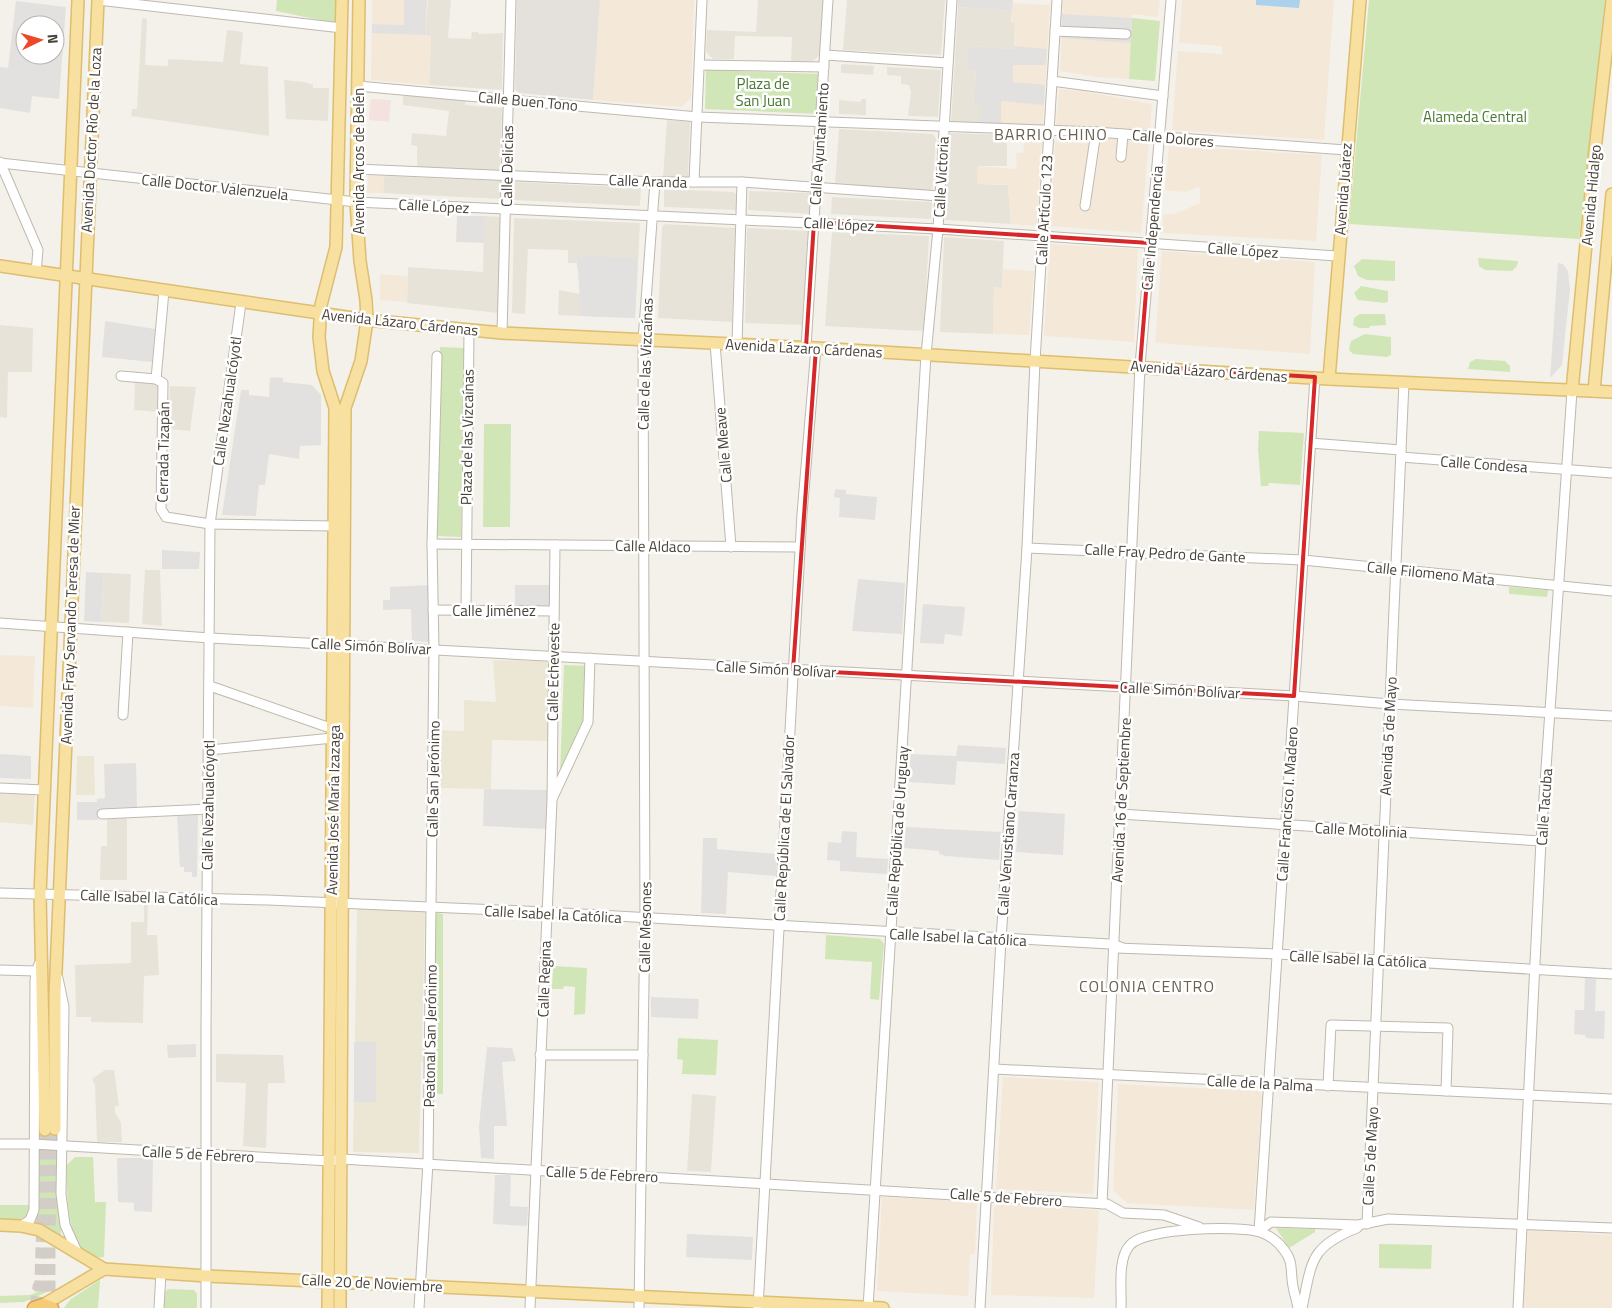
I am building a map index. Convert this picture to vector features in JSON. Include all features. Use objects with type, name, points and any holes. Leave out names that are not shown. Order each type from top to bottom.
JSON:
[{"type":"main road","name":"Avenida Doctor Río de la Loza","points":[[65,276],[78,0]]},
{"type":"main road","name":"Avenida Doctor Río de la Loza","points":[[85,279],[98,0]]},
{"type":"main road","name":"Avenida Arcos de Belén","points":[[320,314],[336,247],[339,201],[342,0]]},
{"type":"main road","name":"Avenida Arcos de Belén","points":[[359,0],[356,202],[359,256],[365,291],[367,320]]},
{"type":"main road","name":"Avenida Juárez","points":[[1328,378],[1360,0]]},
{"type":"main road","name":"Avenida Hidalgo","points":[[1572,391],[1595,150],[1612,0]]},
{"type":"main road","name":"Avenida Hidalgo","points":[[1594,391],[1612,194]]},
{"type":"main road","name":"Avenida Lázaro Cárdenas","points":[[0,266],[320,314],[502,333],[811,347],[1315,378],[1612,392]]},
{"type":"main road","name":"Avenida Fray Servando Teresa de Mier","points":[[65,276],[40,894],[50,1129],[85,279]]},
{"type":"main road","name":"Avenida José María Izazaga","points":[[320,314],[319,354],[335,408],[334,526],[339,644],[333,734],[337,904]]},
{"type":"main road","name":"Avenida José María Izazaga","points":[[328,1308],[334,1281],[339,644],[346,408],[361,360],[367,320]]},
{"type":"main road","points":[[0,1225],[21,1226],[39,1230],[104,1270],[43,1307]]},
{"type":"main road","name":"Calle 20 de Noviembre","points":[[104,1270],[530,1291],[639,1302],[868,1308]]},
{"type":"main road","name":"Avenida José María Izazaga","points":[[334,1281],[340,1308]]},
{"type":"main road","points":[[868,1308],[883,1308]]},
{"type":"street","points":[[98,0],[342,28]]},
{"type":"street","name":"Calle Delicias","points":[[502,333],[508,174],[511,0]]},
{"type":"street","points":[[694,182],[702,0]]},
{"type":"street","name":"Calle Ayuntamiento","points":[[811,347],[814,222],[828,0]]},
{"type":"street","name":"Calle Victoria","points":[[926,355],[938,229],[952,0]]},
{"type":"street","name":"Calle Artículo 123","points":[[1035,361],[1057,0]]},
{"type":"street","name":"Calle Independencia","points":[[1140,366],[1171,0]]},
{"type":"street","points":[[1055,31],[1126,34]]},
{"type":"street","points":[[824,55],[948,63]]},
{"type":"street","points":[[700,65],[824,67]]},
{"type":"street","points":[[1052,81],[1164,96]]},
{"type":"street","name":"Calle Buen Tono","points":[[358,86],[698,117],[820,122]]},
{"type":"street","name":"Calle Dolores","points":[[820,122],[1096,132],[1346,150]]},
{"type":"street","points":[[1086,206],[1096,132]]},
{"type":"street","points":[[1121,157],[1123,134]]},
{"type":"street","name":"Calle Doctor Valenzuela","points":[[0,163],[339,201]]},
{"type":"street","points":[[0,163],[38,250],[36,272]]},
{"type":"street","name":"Calle Aranda","points":[[357,169],[508,174],[655,182],[742,182],[940,196]]},
{"type":"street","name":"Calle de las Vizcaínas","points":[[643,546],[644,340],[655,182]]},
{"type":"street","points":[[737,344],[742,182]]},
{"type":"street","name":"Calle López","points":[[339,201],[506,210],[814,222],[1338,256]]},
{"type":"street","points":[[156,379],[164,291]]},
{"type":"street","name":"Calle Nezahualcóyotl","points":[[206,1308],[210,524],[241,303]]},
{"type":"street","name":"Plaza de las Vizcaínas","points":[[466,610],[469,330]]},
{"type":"street","name":"Calle Meave","points":[[715,343],[731,547]]},
{"type":"street","name":"Calle República de El Salvador","points":[[758,1305],[811,347]]},
{"type":"street","name":"Calle República de Uruguay","points":[[868,1308],[908,676],[926,355]]},
{"type":"street","points":[[434,650],[432,544],[437,356]]},
{"type":"street","name":"Calle Venustiano Carranza","points":[[980,1308],[1001,940],[1027,548],[1035,361]]},
{"type":"street","name":"Avenida 16 de Septiembre","points":[[1102,1204],[1140,366]]},
{"type":"street","name":"Cerrada Tizapán","points":[[122,376],[160,380],[164,387],[163,514],[171,519],[210,524]]},
{"type":"street","name":"Calle Francisco I. Madero","points":[[1259,1231],[1315,378]]},
{"type":"street","name":"Avenida 5 de Mayo","points":[[1373,1088],[1404,382]]},
{"type":"street","name":"Calle Tacuba","points":[[1518,1308],[1541,841],[1572,391]]},
{"type":"street","name":"Calle Condesa","points":[[1310,444],[1612,473]]},
{"type":"street","points":[[210,524],[334,526]]},
{"type":"street","name":"Calle Aldaco","points":[[432,544],[800,548]]},
{"type":"street","name":"Calle Echeveste","points":[[552,800],[555,545]]},
{"type":"street","name":"Calle Mesones","points":[[639,1302],[645,918],[646,662],[643,546]]},
{"type":"street","name":"Calle Fray Pedro de Gante","points":[[1027,548],[1133,551],[1303,560]]},
{"type":"street","name":"Calle Filomeno Mata","points":[[1303,560],[1612,591]]},
{"type":"street","name":"Calle Jiménez","points":[[433,610],[554,611]]},
{"type":"street","name":"Calle Simón Bolívar","points":[[0,623],[51,625],[210,638],[1294,696],[1390,704],[1612,716]]},
{"type":"street","points":[[123,714],[128,632]]},
{"type":"street","name":"Calle San Jerónimo","points":[[431,908],[434,650]]},
{"type":"street","name":"Calle Regina","points":[[530,1308],[552,800],[588,722],[590,658]]},
{"type":"street","points":[[210,686],[333,734]]},
{"type":"street","points":[[209,750],[333,734]]},
{"type":"street","points":[[0,788],[44,790]]},
{"type":"street","points":[[102,814],[209,809]]},
{"type":"street","name":"Calle Motolinia","points":[[1120,814],[1541,841]]},
{"type":"street","name":"Calle Isabel la Católica","points":[[0,893],[207,898],[546,912],[1001,940],[1534,968],[1612,974]]},
{"type":"street","name":"Peatonal San Jerónimo","points":[[428,1164],[431,908]]},
{"type":"street","name":"Avenida Fray Servando Teresa de Mier","points":[[21,1226],[30,1220],[34,1210],[33,1144],[36,971],[43,956]]},
{"type":"street","points":[[0,970],[36,971]]},
{"type":"street","name":"Avenida Fray Servando Teresa de Mier","points":[[56,971],[64,1007],[63,1211],[65,1225],[78,1255]]},
{"type":"street","points":[[1328,1086],[1331,1025],[1448,1028],[1446,1091]]},
{"type":"street","points":[[540,1055],[643,1055]]},
{"type":"street","name":"Calle de la Palma","points":[[994,1069],[1612,1099]]},
{"type":"street","name":"Calle 5 de Mayo","points":[[1367,1224],[1373,1088]]},
{"type":"street","name":"Calle 5 de Febrero","points":[[0,1144],[33,1144],[428,1164],[1111,1204],[1123,1213],[1164,1215],[1199,1228]]},
{"type":"street","points":[[420,1308],[428,1164]]},
{"type":"street","points":[[1259,1231],[1271,1222],[1336,1226],[1367,1224],[1388,1219],[1612,1228]]},
{"type":"street","points":[[1300,1308],[1309,1270],[1315,1256],[1332,1240],[1367,1224]]},
{"type":"street","points":[[1121,1308],[1123,1260],[1129,1245],[1138,1238],[1149,1235],[1199,1228],[1259,1231],[1280,1245],[1290,1258],[1292,1284],[1300,1308]]},
{"type":"street","points":[[159,1308],[161,1273]]},
{"type":"highlighted area","points":[[814,222],[1150,243],[1140,366],[1315,377],[1294,696],[793,670],[816,348],[806,347]]},
{"type":"shaded area","points":[[372,0],[427,0],[425,35],[431,36],[429,85],[371,80]]},
{"type":"shaded area","points":[[404,0],[427,0],[425,35],[372,33],[372,24],[404,25]]},
{"type":"shaded area","points":[[428,0],[451,0],[448,38],[471,39],[472,32],[478,32],[479,34],[503,33],[502,90],[429,85],[431,36],[425,35]]},
{"type":"shaded area","points":[[517,0],[600,0],[593,100],[519,93],[515,89]]},
{"type":"shaded area","points":[[600,0],[694,0],[691,98],[681,107],[593,100]]},
{"type":"shaded area","points":[[758,0],[823,0],[820,55],[813,61],[791,61],[792,37],[735,36],[734,59],[713,59],[706,52],[707,30],[756,32]]},
{"type":"shaded area","points":[[847,0],[945,0],[941,55],[843,50]]},
{"type":"shaded area","points":[[958,0],[1013,0],[1012,11],[958,7]]},
{"type":"shaded area","points":[[1063,0],[1160,0],[1158,17],[1132,14],[1129,79],[1097,77],[1060,71]]},
{"type":"shaded area","points":[[1182,0],[1334,0],[1324,140],[1172,130],[1178,51],[1222,54],[1222,46],[1179,43]]},
{"type":"shaded area","points":[[16,1],[66,7],[65,20],[65,15],[15,15],[15,65],[62,65],[59,99],[32,96],[30,113],[0,108],[0,67],[8,68]]},
{"type":"shaded area","points":[[1013,3],[1050,5],[1043,125],[980,123],[980,106],[973,105],[976,70],[966,69],[967,46],[1014,49],[1015,23],[1011,23]]},
{"type":"shaded area","points":[[958,7],[1012,11],[1011,22],[1015,23],[1014,49],[968,46],[966,69],[976,69],[973,105],[980,106],[980,123],[951,123]]},
{"type":"shaded area","points":[[1062,14],[1132,18],[1131,43],[1062,38]]},
{"type":"shaded area","points":[[142,18],[147,19],[145,65],[168,66],[168,59],[223,62],[227,30],[243,32],[240,64],[268,67],[269,136],[131,116],[132,109],[137,109]]},
{"type":"shaded area","points":[[967,46],[1014,49],[1014,46],[1047,49],[1046,65],[1013,65],[1013,82],[1045,85],[1044,105],[1001,101],[1001,124],[980,123],[980,106],[973,105],[976,70],[966,69]]},
{"type":"shaded area","points":[[841,64],[874,66],[873,75],[841,73]]},
{"type":"shaded area","points":[[887,67],[941,70],[938,117],[908,116],[911,92],[909,85],[901,84],[901,76],[887,75]]},
{"type":"shaded area","points":[[284,80],[304,82],[313,85],[313,88],[329,88],[328,121],[286,119]]},
{"type":"shaded area","points":[[1059,89],[1081,91],[1152,104],[1150,130],[1056,125]]},
{"type":"shaded area","points":[[403,94],[466,99],[465,105],[502,108],[500,170],[417,167],[417,146],[411,145],[412,133],[446,136],[449,111],[403,105]]},
{"type":"shaded area","points":[[371,99],[391,100],[389,122],[369,120]]},
{"type":"shaded area","points":[[861,99],[866,99],[866,115],[839,114],[839,100],[861,102]]},
{"type":"shaded area","points":[[667,120],[690,122],[688,179],[663,177]]},
{"type":"shaded area","points":[[839,129],[933,134],[936,139],[932,192],[835,184]]},
{"type":"shaded area","points":[[950,133],[1007,135],[1007,166],[978,166],[977,184],[1008,185],[1011,224],[945,220]]},
{"type":"shaded area","points":[[1025,135],[1042,137],[1037,226],[1011,224],[1008,185],[977,184],[978,166],[1017,169],[1016,153],[1023,153]]},
{"type":"shaded area","points":[[1097,138],[1149,140],[1141,233],[1050,226],[1055,141],[1091,143]]},
{"type":"shaded area","points":[[1169,146],[1322,155],[1316,241],[1162,233],[1163,214],[1174,214],[1200,203],[1200,189],[1198,187],[1185,192],[1165,190]]},
{"type":"shaded area","points":[[368,175],[384,176],[383,193],[367,193]]},
{"type":"shaded area","points":[[384,176],[501,181],[501,199],[383,193]]},
{"type":"shaded area","points":[[515,182],[641,188],[640,206],[514,200]]},
{"type":"shaded area","points":[[664,189],[734,192],[736,194],[736,210],[664,207]]},
{"type":"shaded area","points":[[749,191],[811,193],[810,214],[748,210]]},
{"type":"shaded area","points":[[832,197],[932,202],[931,219],[831,214]]},
{"type":"shaded area","points":[[457,216],[484,216],[484,243],[456,242]]},
{"type":"shaded area","points":[[484,216],[501,217],[498,313],[407,303],[408,267],[483,272]]},
{"type":"shaded area","points":[[514,218],[640,223],[635,318],[558,315],[559,290],[580,294],[579,268],[577,268],[577,263],[568,263],[568,250],[528,249],[525,314],[512,313]]},
{"type":"shaded area","points":[[665,224],[735,228],[732,322],[658,318],[662,227]]},
{"type":"shaded area","points":[[747,228],[808,231],[802,325],[745,323]]},
{"type":"shaded area","points":[[832,232],[929,236],[924,329],[921,331],[825,326]]},
{"type":"shaded area","points":[[944,237],[1004,241],[1002,288],[994,287],[993,334],[940,332]]},
{"type":"shaded area","points":[[1050,244],[1138,249],[1134,342],[1044,336]]},
{"type":"shaded area","points":[[1162,251],[1315,262],[1310,354],[1155,343]]},
{"type":"shaded area","points":[[577,256],[638,258],[635,318],[581,316]]},
{"type":"shaded area","points":[[1558,263],[1563,264],[1568,271],[1570,289],[1562,365],[1550,378]]},
{"type":"shaded area","points":[[1003,269],[1034,271],[1029,335],[993,334],[994,287],[1002,288]]},
{"type":"shaded area","points":[[380,274],[408,276],[407,302],[380,300]]},
{"type":"shaded area","points":[[105,321],[155,329],[152,362],[102,357]]},
{"type":"shaded area","points":[[0,325],[33,328],[32,372],[8,372],[7,418],[0,417]]},
{"type":"shaded area","points":[[270,378],[283,378],[283,382],[312,385],[321,395],[321,445],[300,446],[299,459],[269,454],[265,485],[259,485],[256,516],[222,515],[241,390],[249,390],[249,395],[269,397]]},
{"type":"shaded area","points":[[135,382],[160,384],[159,412],[134,410]]},
{"type":"shaded area","points":[[170,386],[196,387],[190,431],[168,429]]},
{"type":"shaded area","points":[[835,489],[846,490],[846,494],[877,497],[875,520],[839,517],[840,498],[834,497]]},
{"type":"shaded area","points":[[162,550],[200,552],[199,569],[162,569]]},
{"type":"shaded area","points":[[145,570],[160,570],[162,626],[142,624]]},
{"type":"shaded area","points":[[86,572],[104,573],[101,622],[84,621]]},
{"type":"shaded area","points":[[104,573],[131,574],[129,623],[101,622]]},
{"type":"shaded area","points":[[858,579],[905,583],[902,634],[852,631]]},
{"type":"shaded area","points":[[429,585],[429,642],[412,641],[411,609],[383,610],[383,600],[390,600],[390,587]]},
{"type":"shaded area","points":[[515,585],[552,585],[552,607],[515,606]]},
{"type":"shaded area","points":[[923,604],[965,607],[962,636],[945,634],[944,644],[920,643]]},
{"type":"shaded area","points":[[0,655],[35,656],[33,708],[0,706]]},
{"type":"shaded area","points":[[493,660],[547,662],[551,667],[548,741],[492,740],[491,789],[438,788],[439,730],[464,731],[464,700],[496,702]]},
{"type":"shaded area","points":[[958,745],[1006,748],[1005,764],[957,761],[955,785],[909,782],[910,754],[956,756]]},
{"type":"shaded area","points":[[0,754],[31,756],[31,779],[0,778]]},
{"type":"shaded area","points":[[77,756],[94,756],[95,795],[76,795]]},
{"type":"shaded area","points":[[136,763],[137,807],[98,809],[98,820],[77,820],[77,802],[97,802],[97,799],[105,798],[104,764]]},
{"type":"shaded area","points":[[0,788],[35,791],[33,825],[0,822]]},
{"type":"shaded area","points":[[484,789],[547,790],[546,829],[483,826]]},
{"type":"shaded area","points":[[1019,811],[1065,814],[1063,855],[1016,852]]},
{"type":"shaded area","points":[[198,815],[197,877],[192,877],[192,872],[184,872],[184,867],[180,867],[177,816]]},
{"type":"shaded area","points":[[127,818],[127,880],[100,880],[101,846],[107,846],[107,819]]},
{"type":"shaded area","points":[[906,827],[1001,832],[999,860],[946,856],[939,854],[939,851],[904,848]]},
{"type":"shaded area","points":[[842,831],[857,832],[856,857],[888,859],[887,874],[840,871],[840,861],[827,860],[828,842],[841,843]]},
{"type":"shaded area","points":[[703,838],[717,838],[717,849],[777,854],[776,876],[728,872],[726,914],[701,913]]},
{"type":"shaded area","points":[[148,904],[147,935],[157,935],[159,975],[144,976],[143,1023],[91,1022],[91,1017],[76,1017],[75,965],[131,963],[131,922],[144,922],[144,905]]},
{"type":"shaded area","points":[[357,909],[425,911],[422,1047],[426,1048],[426,1062],[421,1062],[419,1153],[353,1152]]},
{"type":"shaded area","points":[[1585,977],[1596,978],[1595,1011],[1605,1011],[1604,1039],[1586,1038],[1585,1035],[1574,1034],[1575,1010],[1584,1010]]},
{"type":"shaded area","points":[[651,997],[699,999],[698,1019],[651,1017]]},
{"type":"shaded area","points":[[354,1042],[376,1042],[376,1102],[354,1102]]},
{"type":"shaded area","points":[[196,1044],[196,1057],[168,1058],[167,1045]]},
{"type":"shaded area","points":[[487,1047],[512,1048],[516,1061],[502,1062],[507,1126],[494,1126],[494,1159],[481,1158],[479,1126]]},
{"type":"shaded area","points":[[216,1054],[283,1055],[285,1083],[268,1083],[266,1148],[243,1146],[246,1083],[216,1082]]},
{"type":"shaded area","points":[[105,1070],[114,1070],[119,1106],[115,1106],[115,1112],[121,1123],[122,1142],[97,1142],[95,1085],[92,1079]]},
{"type":"shaded area","points":[[1003,1077],[1099,1082],[1093,1194],[996,1189]]},
{"type":"shaded area","points":[[1118,1084],[1259,1091],[1262,1094],[1254,1210],[1127,1203],[1113,1190]]},
{"type":"shaded area","points":[[692,1094],[716,1096],[711,1172],[687,1171]]},
{"type":"shaded area","points":[[117,1158],[153,1158],[152,1212],[134,1211],[134,1203],[118,1202]]},
{"type":"shaded area","points":[[495,1175],[511,1175],[510,1206],[528,1207],[527,1226],[493,1224]]},
{"type":"shaded area","points":[[882,1197],[972,1201],[977,1203],[975,1254],[970,1254],[968,1296],[877,1291]]},
{"type":"shaded area","points":[[999,1204],[1099,1210],[1094,1298],[991,1295],[994,1208]]},
{"type":"shaded area","points":[[1528,1230],[1612,1235],[1612,1308],[1523,1308]]},
{"type":"shaded area","points":[[687,1234],[753,1237],[752,1260],[686,1257]]},
{"type":"green space","points":[[277,0],[335,0],[335,23],[276,11]]},
{"type":"green space","name":"Alameda Central","points":[[1369,0],[1605,0],[1579,239],[1349,224]]},
{"type":"green space","points":[[1132,18],[1160,21],[1155,81],[1129,79]]},
{"type":"green space","name":"Plaza de San Juan","points":[[706,70],[821,74],[820,114],[705,109]]},
{"type":"green space","points":[[1478,258],[1518,261],[1517,266],[1512,271],[1485,270],[1479,266]]},
{"type":"green space","points":[[1362,259],[1395,261],[1395,281],[1367,280],[1358,276],[1354,266]]},
{"type":"green space","points":[[1361,286],[1388,291],[1388,301],[1385,303],[1358,300],[1354,293]]},
{"type":"green space","points":[[1360,314],[1385,314],[1386,325],[1359,328],[1353,325],[1354,318]]},
{"type":"green space","points":[[1365,334],[1391,337],[1391,355],[1387,357],[1353,354],[1349,350],[1351,341]]},
{"type":"green space","points":[[440,347],[464,348],[461,537],[437,536]]},
{"type":"green space","points":[[1476,359],[1505,361],[1510,366],[1510,372],[1468,369],[1470,362]]},
{"type":"green space","points":[[484,424],[511,424],[510,527],[483,527]]},
{"type":"green space","points":[[1259,431],[1304,433],[1300,485],[1269,483],[1268,486],[1261,486],[1258,449]]},
{"type":"green space","points":[[1509,587],[1548,590],[1547,597],[1509,594]]},
{"type":"green space","points":[[564,665],[588,666],[585,722],[560,774]]},
{"type":"green space","points":[[431,912],[443,914],[443,1094],[426,1094]]},
{"type":"green space","points":[[826,935],[880,939],[884,944],[879,1000],[870,999],[872,962],[825,959]]},
{"type":"green space","points":[[553,966],[587,968],[585,1014],[574,1015],[575,987],[564,986],[563,989],[552,989]]},
{"type":"green space","points":[[678,1038],[718,1040],[716,1075],[682,1074],[683,1060],[677,1059]]},
{"type":"green space","points":[[41,1153],[57,1153],[60,1158],[61,1240],[33,1225],[36,1212],[37,1159]]},
{"type":"green space","points":[[75,1157],[93,1157],[95,1202],[106,1202],[104,1257],[91,1257],[82,1250],[76,1241],[72,1228],[69,1214],[67,1165]]},
{"type":"green space","points":[[0,1205],[31,1205],[30,1212],[24,1220],[0,1222]]},
{"type":"green space","points":[[1276,1228],[1315,1229],[1315,1232],[1289,1248]]},
{"type":"green space","points":[[1379,1244],[1432,1245],[1431,1269],[1379,1268]]},
{"type":"green space","points":[[100,1280],[98,1308],[64,1308],[71,1299]]},
{"type":"green space","points":[[51,1287],[52,1290],[24,1302],[0,1303],[0,1296],[30,1295]]},
{"type":"green space","points":[[168,1289],[194,1290],[197,1294],[197,1308],[164,1308],[164,1293]]},
{"type":"water","points":[[1256,0],[1300,0],[1299,8],[1256,5]]},
{"type":"tunnel","points":[[50,1308],[50,1227],[55,1129]]},
{"type":"tunnel","points":[[39,1308],[45,1130]]},
{"type":"tunnel","points":[[35,1308],[39,1284]]},
{"type":"district","name":"BARRIO CHINO","points":[[1051,134]]},
{"type":"district","name":"COLONIA CENTRO","points":[[1147,986]]}]
